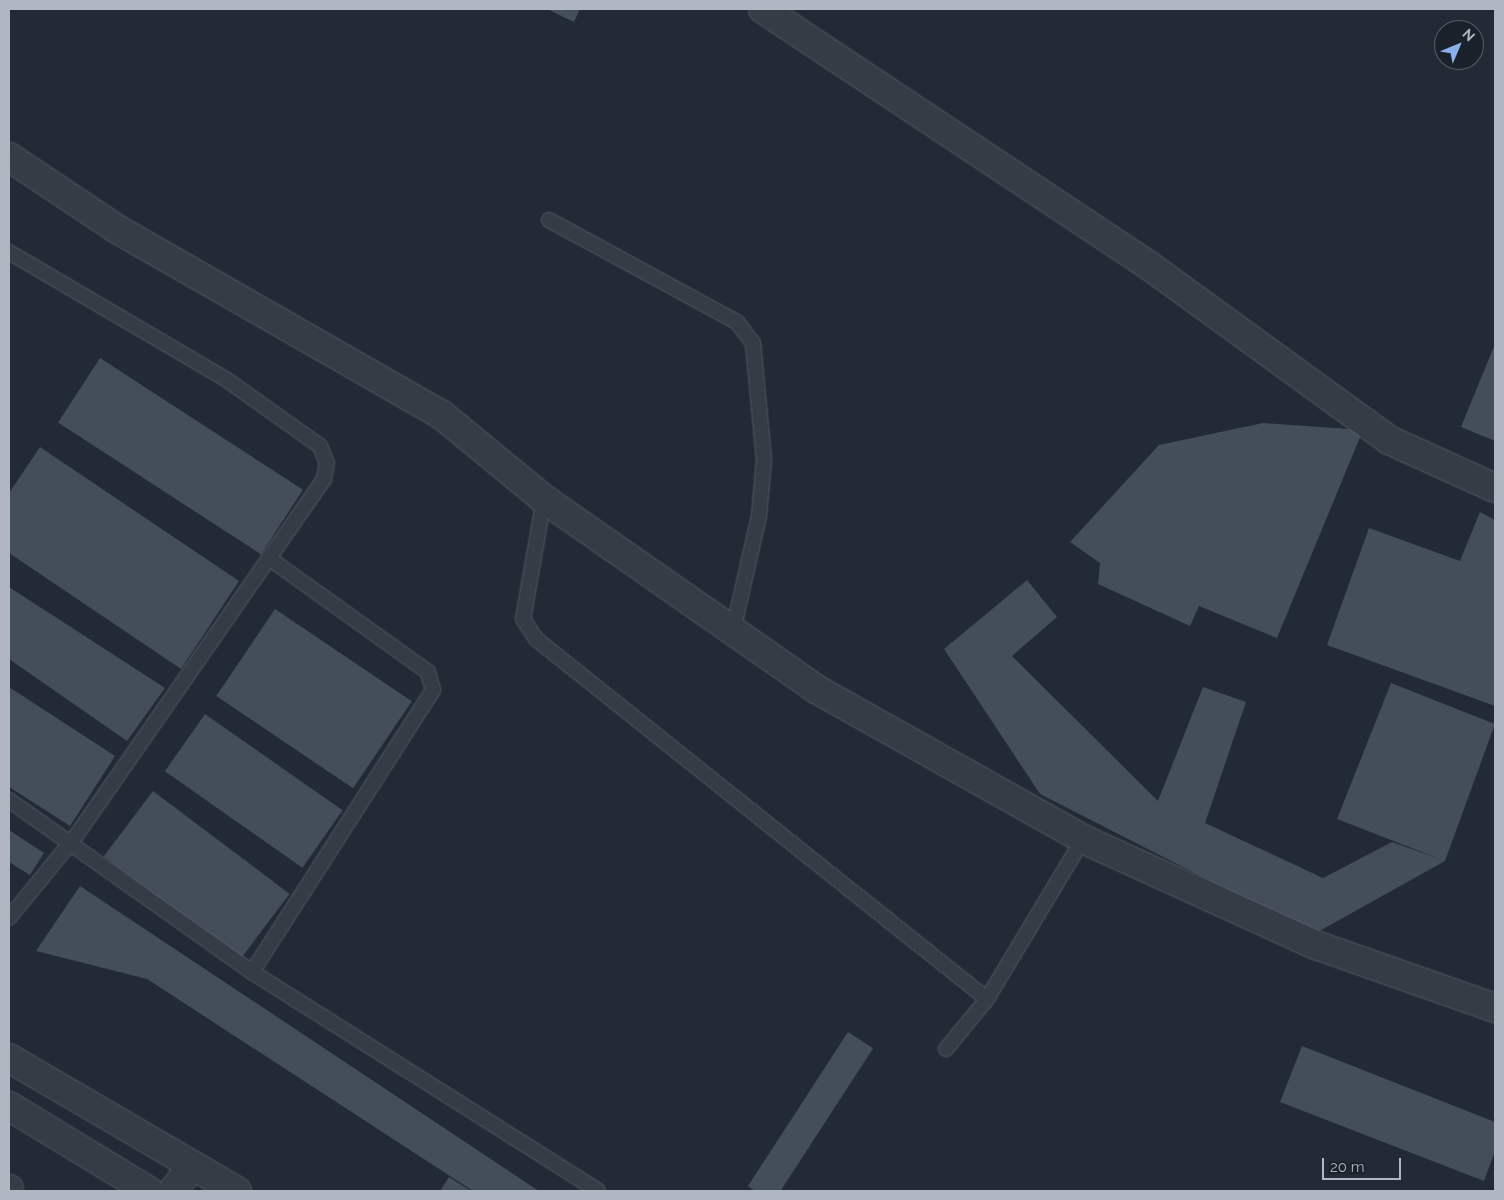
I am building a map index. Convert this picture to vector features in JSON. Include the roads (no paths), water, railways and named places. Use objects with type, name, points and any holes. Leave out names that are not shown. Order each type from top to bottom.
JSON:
[{"type":"street","points":[[763,9],[1151,267],[1389,440],[1495,488]]},
{"type":"street","points":[[9,157],[117,229],[442,415],[544,499],[816,689],[1083,839],[1316,945],[1495,1008]]},
{"type":"street","points":[[9,1058],[237,1191]]},
{"type":"street","points":[[9,1106],[149,1191]]},
{"type":"street","points":[[173,1191],[192,1166]]},
{"type":"lane","points":[[549,220],[737,322],[753,343],[764,460],[759,516],[733,630]]},
{"type":"lane","points":[[9,252],[227,380],[320,446],[328,463],[324,480],[72,841],[9,918]]},
{"type":"lane","points":[[544,499],[523,619],[536,639],[987,999]]},
{"type":"lane","points":[[252,972],[433,690],[428,672],[269,558]]},
{"type":"lane","points":[[9,800],[72,841],[252,972],[598,1191]]},
{"type":"lane","points":[[946,1049],[987,999],[1083,839]]}]
